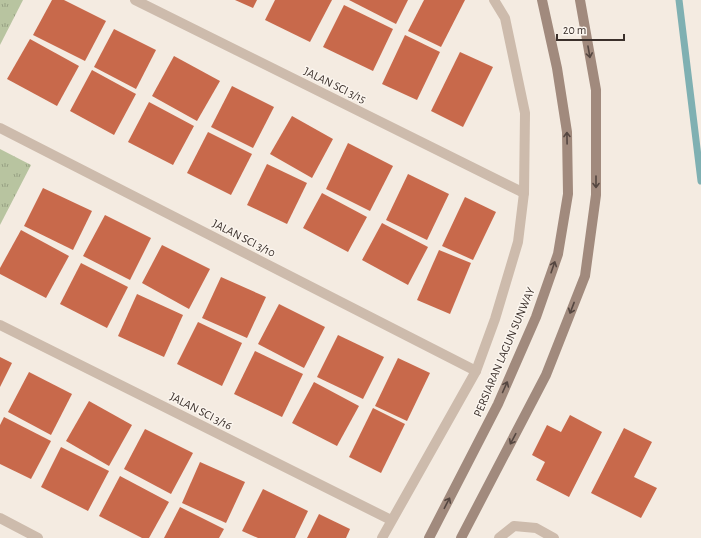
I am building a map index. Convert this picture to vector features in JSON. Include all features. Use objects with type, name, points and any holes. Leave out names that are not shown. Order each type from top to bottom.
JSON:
[{"type":"main road","name":"PERSIARAN LAGUN SUNWAY","points":[[429,538],[498,404],[536,317],[558,254],[568,194],[567,132],[542,0]]},
{"type":"main road","points":[[461,538],[546,375],[585,276],[596,195],[596,90],[580,0]]},
{"type":"street","name":"JALAN SCI 3/15","points":[[135,0],[524,193]]},
{"type":"street","points":[[382,538],[476,371],[495,319],[518,242],[524,193],[525,113],[505,18],[494,0]]},
{"type":"street","name":"JALAN SCI 3/10","points":[[0,128],[476,371]]},
{"type":"street","name":"JALAN SCI 3/16","points":[[0,325],[391,520]]},
{"type":"street","points":[[0,518],[38,538]]},
{"type":"street","points":[[499,538],[514,526],[536,528],[554,538]]},
{"type":"green space","points":[[0,0],[23,0],[0,45]]},
{"type":"green space","points":[[0,149],[31,165],[0,225]]},
{"type":"building","points":[[52,0],[64,0],[106,21],[85,61],[33,35]]},
{"type":"building","points":[[235,0],[257,0],[253,8]]},
{"type":"building","points":[[275,0],[332,0],[310,42],[265,20]]},
{"type":"building","points":[[349,0],[408,0],[396,24]]},
{"type":"building","points":[[424,0],[465,0],[441,47],[408,31]]},
{"type":"building","points":[[344,5],[393,29],[373,71],[323,47]]},
{"type":"building","points":[[114,29],[156,50],[136,89],[94,67]]},
{"type":"building","points":[[405,35],[440,52],[417,100],[382,84]]},
{"type":"building","points":[[30,39],[79,66],[57,106],[7,79]]},
{"type":"building","points":[[460,52],[493,67],[463,127],[431,111]]},
{"type":"building","points":[[174,56],[220,81],[197,121],[152,96]]},
{"type":"building","points":[[92,70],[136,94],[114,135],[70,111]]},
{"type":"building","points":[[232,86],[274,107],[253,148],[211,127]]},
{"type":"building","points":[[149,102],[194,126],[173,165],[128,142]]},
{"type":"building","points":[[292,116],[333,139],[312,178],[270,154]]},
{"type":"building","points":[[208,132],[252,154],[231,195],[187,173]]},
{"type":"building","points":[[348,143],[393,166],[370,211],[326,189]]},
{"type":"building","points":[[267,164],[307,183],[287,224],[247,205]]},
{"type":"building","points":[[408,174],[449,194],[427,240],[386,220]]},
{"type":"building","points":[[43,188],[92,211],[73,250],[24,226]]},
{"type":"building","points":[[322,193],[367,217],[348,252],[303,228]]},
{"type":"building","points":[[465,197],[496,212],[473,260],[442,246]]},
{"type":"building","points":[[105,215],[151,238],[130,280],[83,256]]},
{"type":"building","points":[[382,223],[428,247],[408,285],[362,260]]},
{"type":"building","points":[[21,230],[69,256],[46,298],[0,274],[0,268]]},
{"type":"building","points":[[162,245],[210,269],[189,309],[142,283]]},
{"type":"building","points":[[439,250],[471,263],[450,314],[417,300]]},
{"type":"building","points":[[81,263],[128,287],[107,328],[60,304]]},
{"type":"building","points":[[221,277],[266,297],[247,338],[202,318]]},
{"type":"building","points":[[137,294],[183,315],[164,357],[118,336]]},
{"type":"building","points":[[279,304],[325,327],[304,368],[258,344]]},
{"type":"building","points":[[198,322],[242,343],[222,386],[177,364]]},
{"type":"building","points":[[338,335],[384,357],[363,399],[317,377]]},
{"type":"building","points":[[255,351],[303,374],[282,417],[234,394]]},
{"type":"building","points":[[0,357],[12,363],[0,387]]},
{"type":"building","points":[[398,358],[430,373],[407,421],[375,406]]},
{"type":"building","points":[[29,372],[72,394],[51,435],[8,412]]},
{"type":"building","points":[[314,382],[359,406],[337,446],[292,423]]},
{"type":"building","points":[[89,401],[132,425],[109,466],[66,441]]},
{"type":"building","points":[[373,408],[405,424],[381,473],[349,457]]},
{"type":"building","points":[[570,415],[602,432],[569,497],[536,480],[545,462],[532,455],[547,425],[561,432]]},
{"type":"building","points":[[4,417],[51,441],[31,479],[0,464],[0,425]]},
{"type":"building","points":[[624,428],[652,442],[634,477],[657,488],[641,518],[591,493]]},
{"type":"building","points":[[145,429],[193,453],[171,494],[124,469]]},
{"type":"building","points":[[61,447],[109,471],[88,511],[41,487]]},
{"type":"building","points":[[200,462],[245,482],[226,523],[182,503]]},
{"type":"building","points":[[120,476],[169,502],[149,538],[142,538],[99,516]]},
{"type":"building","points":[[263,489],[308,511],[295,538],[258,538],[242,531]]},
{"type":"building","points":[[180,507],[224,529],[219,538],[164,538]]},
{"type":"building","points":[[319,514],[350,529],[346,538],[307,538]]},
{"type":"waterway","points":[[679,0],[701,181]]}]
